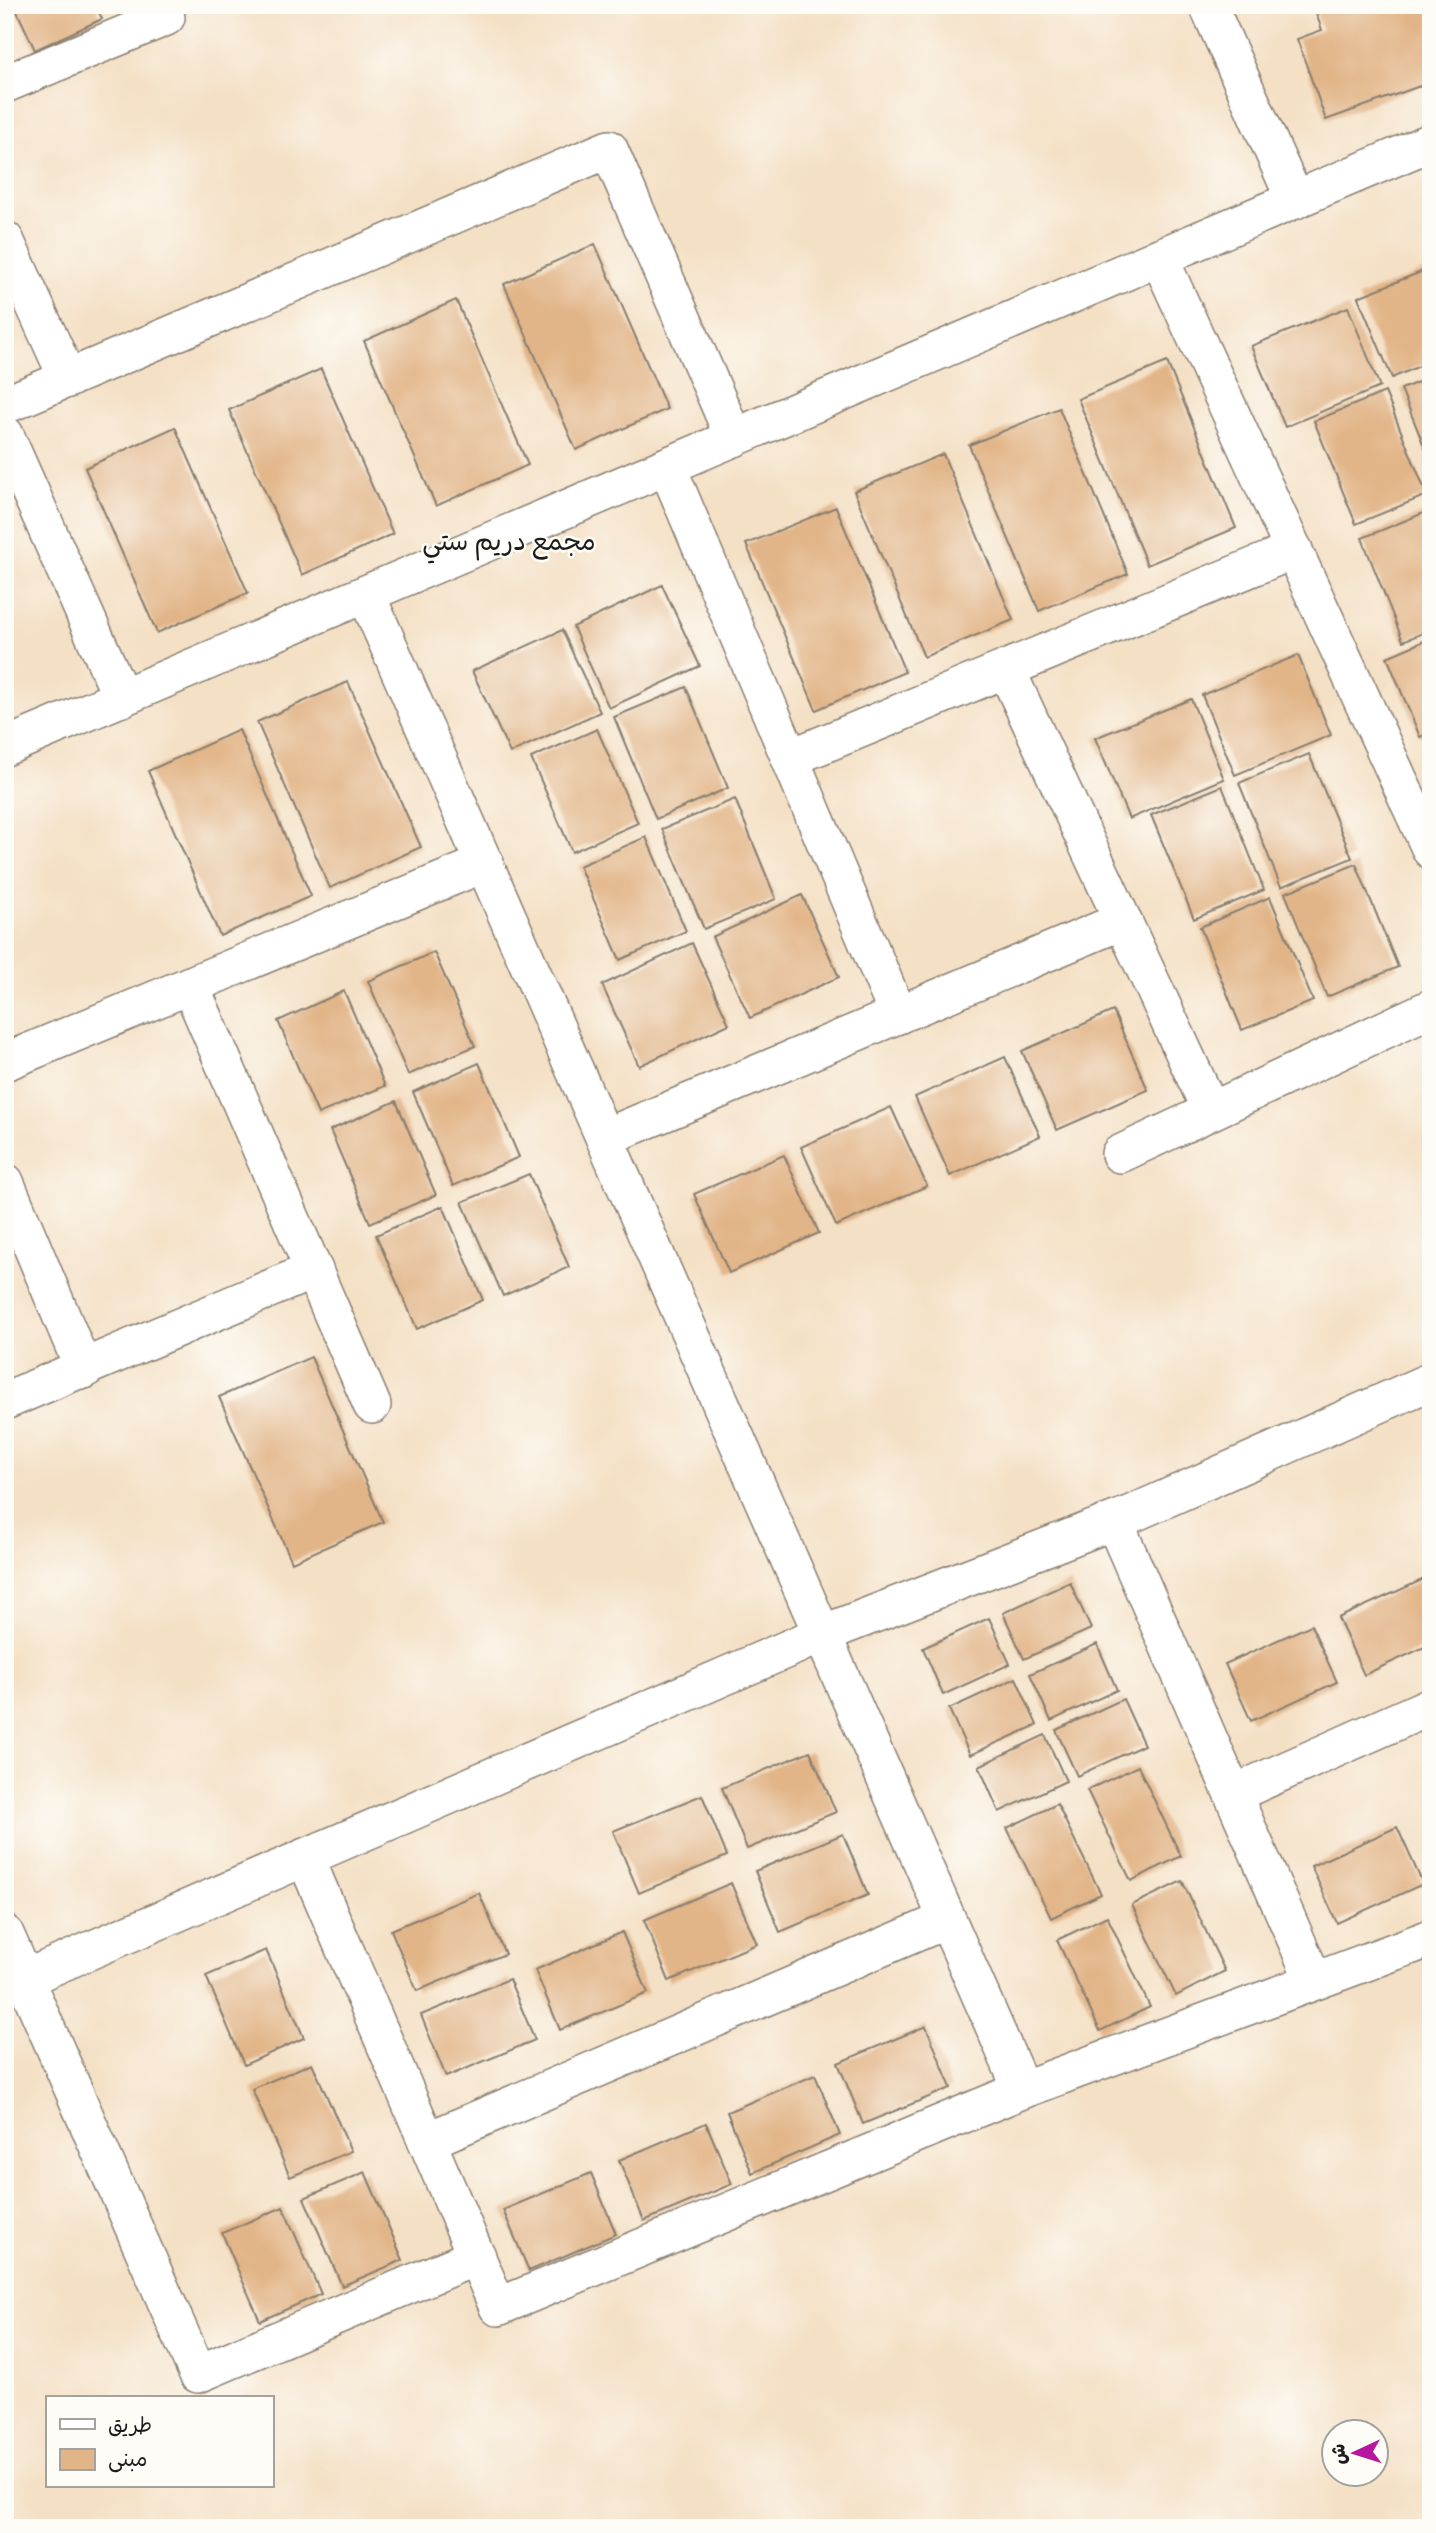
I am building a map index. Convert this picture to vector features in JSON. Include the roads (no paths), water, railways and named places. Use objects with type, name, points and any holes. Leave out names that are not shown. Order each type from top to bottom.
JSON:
[{"type":"street","points":[[5,84],[166,17],[161,5]]},
{"type":"street","points":[[1208,5],[1295,200]]},
{"type":"street","points":[[5,747],[1431,142]]},
{"type":"street","points":[[5,405],[610,149],[734,438]]},
{"type":"street","points":[[5,240],[68,379]]},
{"type":"street","points":[[1160,257],[1294,550],[1419,794],[1431,850]]},
{"type":"street","points":[[5,435],[122,698]]},
{"type":"street","points":[[667,466],[898,1015]]},
{"type":"street","points":[[790,758],[1294,550]]},
{"type":"street","points":[[366,594],[607,1138],[820,1635],[1022,2090]]},
{"type":"street","points":[[1006,669],[1211,1111]]},
{"type":"street","points":[[5,1062],[485,863]]},
{"type":"street","points":[[607,1138],[1122,921]]},
{"type":"street","points":[[190,985],[373,1405]]},
{"type":"street","points":[[1120,1154],[1431,1008]]},
{"type":"street","points":[[5,1182],[84,1370]]},
{"type":"street","points":[[5,1401],[84,1370],[314,1270]]},
{"type":"street","points":[[24,1979],[820,1635],[1114,1521],[1431,1381]]},
{"type":"street","points":[[1114,1521],[1314,1981]]},
{"type":"street","points":[[1233,1794],[1431,1706]]},
{"type":"street","points":[[305,1857],[498,2307],[1022,2090],[1431,1938]]},
{"type":"street","points":[[427,2141],[946,1920]]},
{"type":"street","points":[[5,1934],[198,2374],[477,2256]]},
{"type":"district","name":"مجمع دريم ستي","points":[[509,541]]}]
